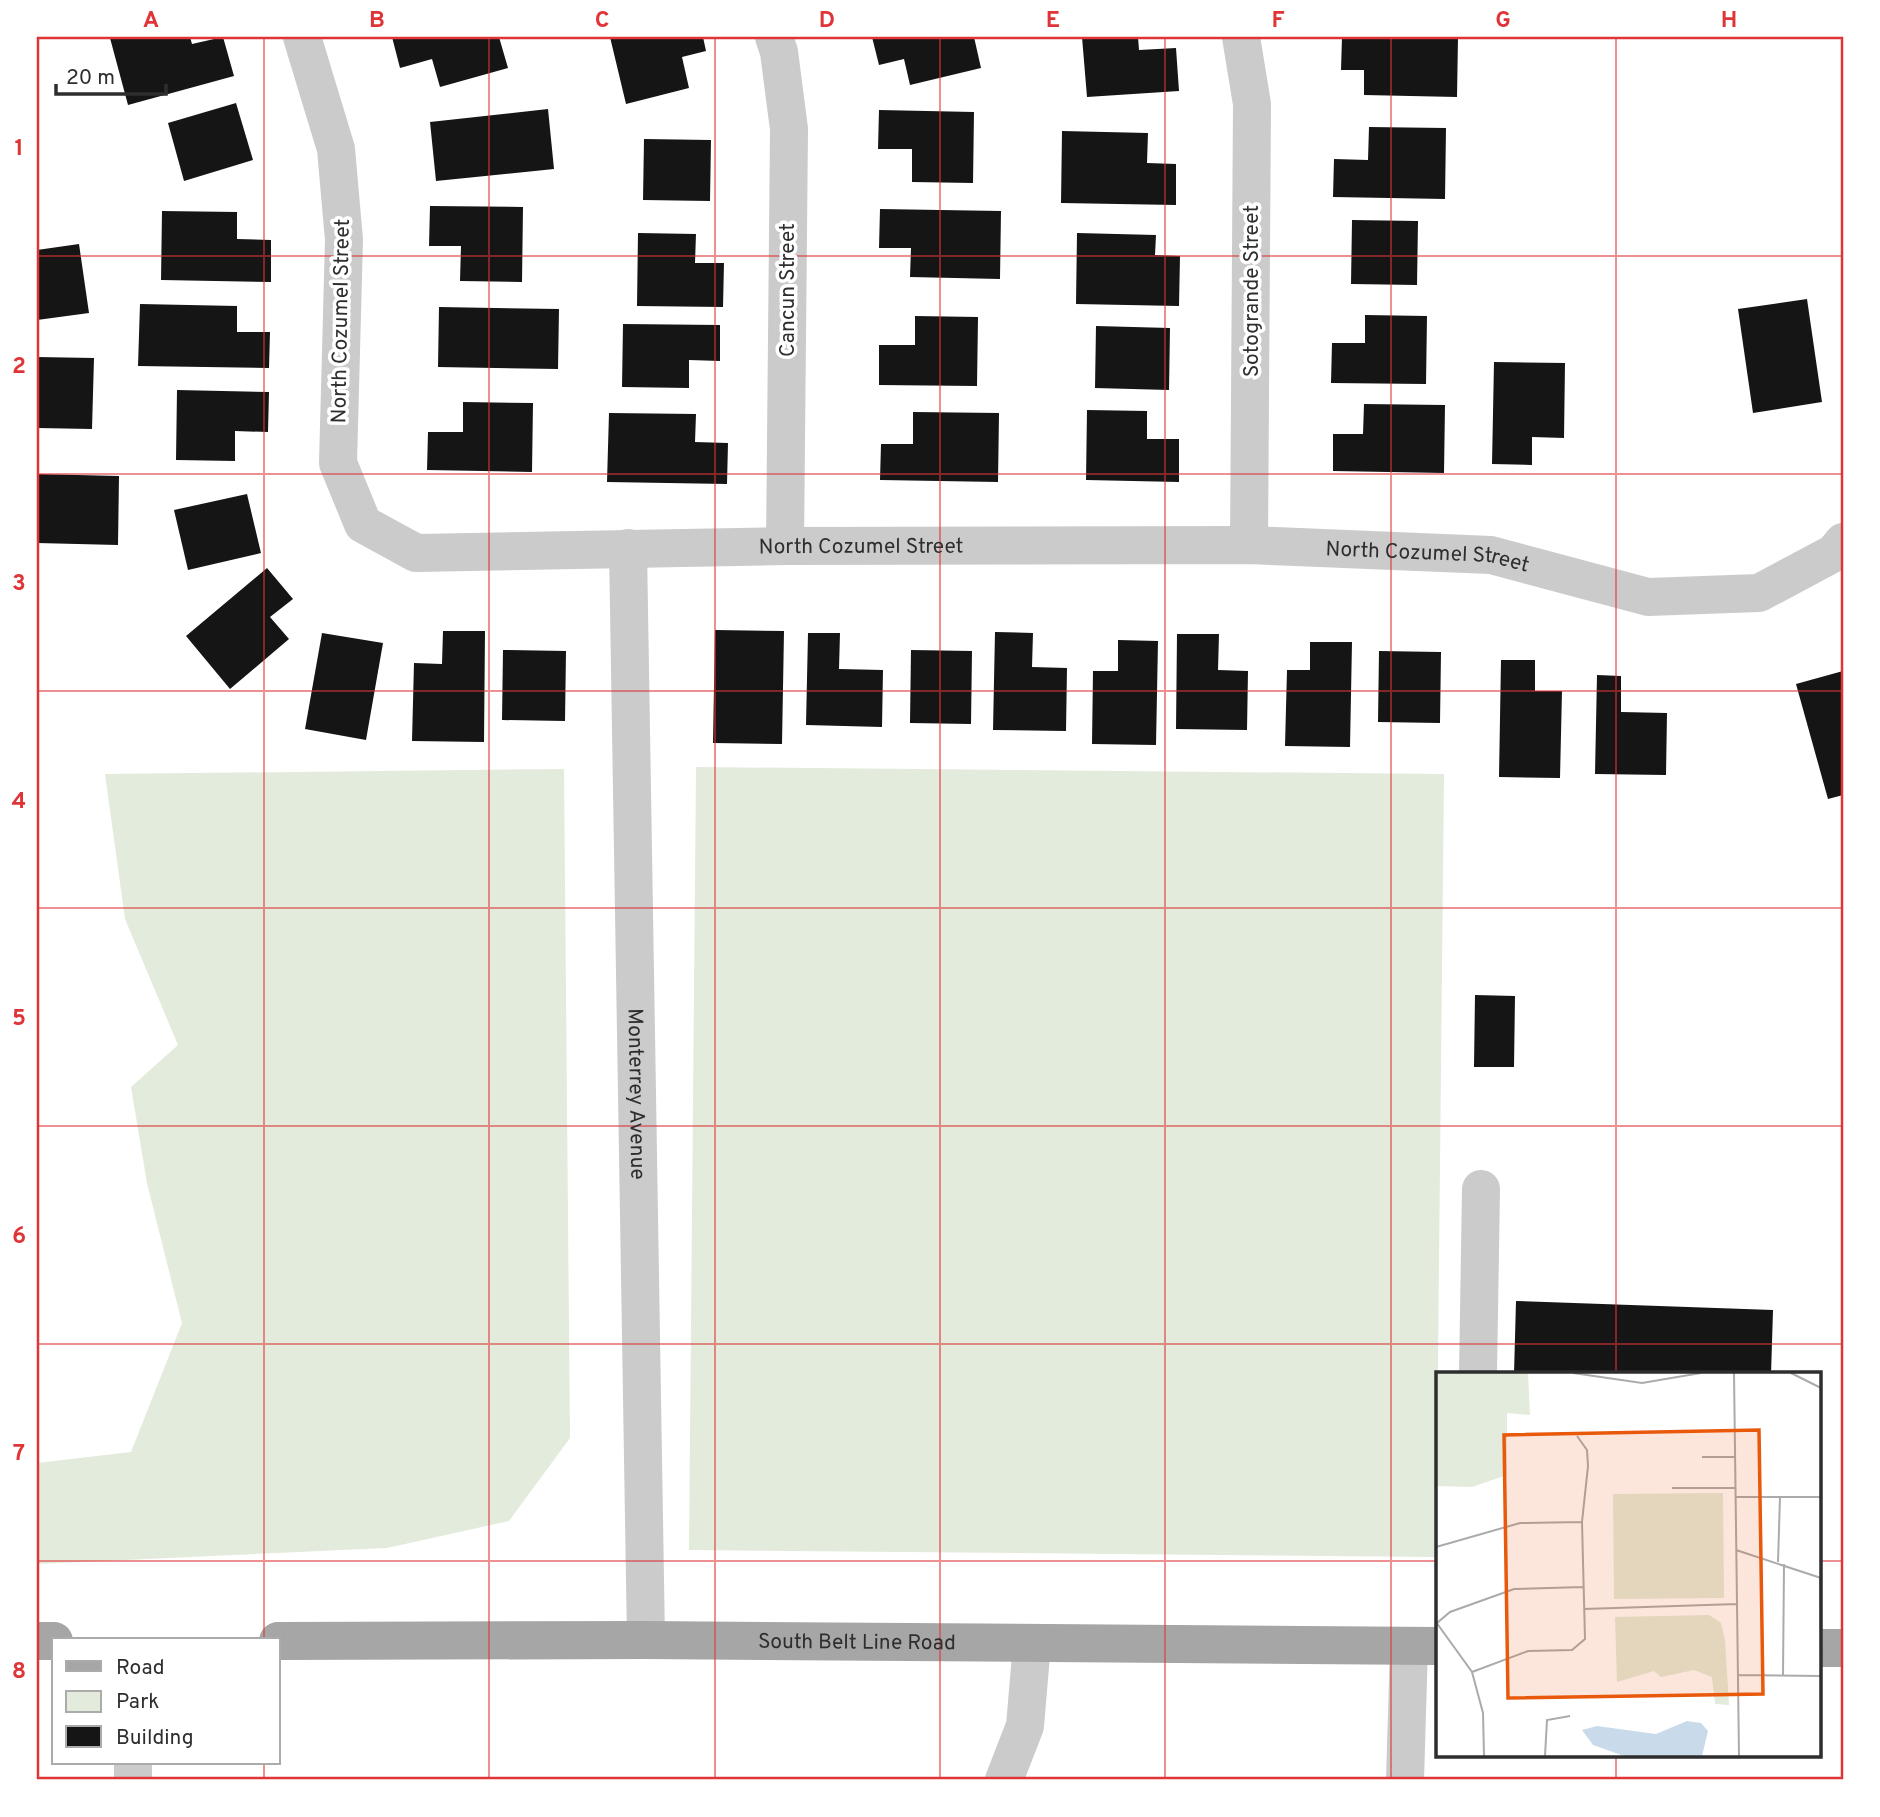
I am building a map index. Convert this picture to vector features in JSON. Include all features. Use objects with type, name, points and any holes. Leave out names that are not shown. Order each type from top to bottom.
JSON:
[{"type":"main road","name":"South Belt Line Road","points":[[280,1641],[646,1640],[1423,1646]]},
{"type":"main road","points":[[1820,1648],[1843,1648]]},
{"type":"street","name":"North Cozumel Street","points":[[302,37],[336,149],[344,240],[338,463],[363,524],[416,553],[785,546],[1249,545],[1491,555],[1648,597],[1759,593],[1834,553],[1843,542]]},
{"type":"street","name":"Cancun Street","points":[[774,37],[779,52],[789,129],[785,546]]},
{"type":"street","name":"Sotogrande Street","points":[[1241,37],[1252,104],[1249,545]]},
{"type":"street","name":"Monterrey Avenue","points":[[628,548],[646,1640]]},
{"type":"street","points":[[1478,1372],[1481,1189]]},
{"type":"street","points":[[1004,1780],[1026,1726],[1032,1643]]},
{"type":"street","points":[[1405,1780],[1423,1646]]},
{"type":"green space","points":[[696,767],[1444,774],[1436,1557],[689,1550]]},
{"type":"green space","points":[[564,769],[570,1438],[509,1521],[387,1548],[37,1564],[37,1463],[131,1452],[182,1323],[147,1183],[131,1087],[178,1045],[125,919],[105,774]]},
{"type":"building","points":[[190,37],[192,44],[223,37],[234,76],[128,105],[110,38]]},
{"type":"building","points":[[392,37],[499,37],[508,68],[440,87],[432,59],[400,68]]},
{"type":"building","points":[[610,37],[703,37],[706,51],[682,57],[689,88],[626,104]]},
{"type":"building","points":[[872,37],[974,37],[981,68],[910,85],[904,59],[879,65]]},
{"type":"building","points":[[1082,37],[1138,37],[1139,50],[1176,48],[1179,91],[1087,97]]},
{"type":"building","points":[[1342,37],[1458,37],[1457,97],[1364,95],[1364,70],[1341,70]]},
{"type":"building","points":[[236,103],[253,160],[184,181],[168,123]]},
{"type":"building","points":[[548,109],[554,169],[436,181],[430,122]]},
{"type":"building","points":[[879,110],[974,112],[973,183],[912,182],[912,149],[878,149]]},
{"type":"building","points":[[1369,127],[1446,128],[1445,199],[1333,197],[1334,159],[1368,160]]},
{"type":"building","points":[[1062,131],[1148,133],[1147,163],[1176,164],[1176,205],[1061,203]]},
{"type":"building","points":[[644,139],[711,140],[710,201],[643,200]]},
{"type":"building","points":[[430,206],[523,207],[522,282],[460,281],[461,246],[429,246]]},
{"type":"building","points":[[880,209],[1001,211],[1000,279],[910,277],[911,248],[879,248]]},
{"type":"building","points":[[162,211],[237,212],[237,239],[271,240],[271,282],[161,280]]},
{"type":"building","points":[[1352,220],[1418,221],[1417,285],[1351,284]]},
{"type":"building","points":[[638,233],[696,234],[695,263],[724,263],[723,307],[637,306]]},
{"type":"building","points":[[1077,233],[1156,235],[1155,255],[1180,256],[1179,306],[1076,304]]},
{"type":"building","points":[[79,244],[89,313],[37,320],[37,250]]},
{"type":"building","points":[[1807,299],[1822,402],[1753,413],[1738,309]]},
{"type":"building","points":[[140,304],[237,306],[237,332],[270,332],[269,368],[138,366]]},
{"type":"building","points":[[439,307],[559,309],[558,369],[438,367]]},
{"type":"building","points":[[1365,315],[1427,316],[1426,384],[1331,383],[1332,343],[1365,343]]},
{"type":"building","points":[[915,316],[978,317],[977,386],[879,385],[879,345],[915,345]]},
{"type":"building","points":[[623,324],[720,325],[720,361],[689,360],[689,388],[622,387]]},
{"type":"building","points":[[1096,326],[1170,328],[1169,390],[1095,388]]},
{"type":"building","points":[[37,357],[94,358],[92,429],[37,428]]},
{"type":"building","points":[[1494,362],[1565,363],[1564,438],[1532,437],[1532,465],[1492,464]]},
{"type":"building","points":[[177,390],[269,392],[268,432],[235,431],[235,461],[176,460]]},
{"type":"building","points":[[463,402],[533,403],[532,472],[427,470],[428,432],[463,432]]},
{"type":"building","points":[[1364,404],[1445,405],[1444,473],[1333,471],[1333,434],[1363,434]]},
{"type":"building","points":[[1087,410],[1147,411],[1147,439],[1179,439],[1179,482],[1086,480]]},
{"type":"building","points":[[913,412],[999,413],[998,482],[880,480],[881,444],[913,444]]},
{"type":"building","points":[[609,413],[696,414],[695,442],[728,443],[727,484],[607,482]]},
{"type":"building","points":[[37,474],[119,476],[118,545],[37,543]]},
{"type":"building","points":[[247,494],[261,553],[188,570],[174,510]]},
{"type":"building","points":[[267,568],[293,599],[270,617],[289,639],[230,689],[186,636]]},
{"type":"building","points":[[715,630],[784,631],[782,744],[713,743]]},
{"type":"building","points":[[443,631],[485,631],[484,742],[412,741],[414,663],[442,664]]},
{"type":"building","points":[[995,632],[1033,633],[1032,667],[1067,668],[1066,731],[993,730]]},
{"type":"building","points":[[322,633],[383,643],[366,740],[305,729]]},
{"type":"building","points":[[808,633],[840,633],[839,669],[883,670],[882,727],[806,725]]},
{"type":"building","points":[[1177,634],[1219,634],[1218,670],[1248,671],[1247,730],[1176,729]]},
{"type":"building","points":[[1118,640],[1158,641],[1156,745],[1092,744],[1093,671],[1118,671]]},
{"type":"building","points":[[1310,642],[1352,642],[1350,747],[1285,746],[1287,670],[1310,670]]},
{"type":"building","points":[[503,650],[566,651],[565,721],[502,720]]},
{"type":"building","points":[[911,650],[972,651],[971,724],[910,723]]},
{"type":"building","points":[[1379,651],[1441,652],[1440,723],[1378,722]]},
{"type":"building","points":[[1501,660],[1535,660],[1535,691],[1562,691],[1560,778],[1499,777]]},
{"type":"building","points":[[1843,671],[1843,795],[1828,799],[1796,684]]},
{"type":"building","points":[[1597,675],[1621,676],[1621,712],[1667,713],[1666,775],[1595,774]]},
{"type":"building","points":[[1475,995],[1515,996],[1514,1067],[1474,1067]]},
{"type":"building","points":[[1516,1301],[1773,1310],[1771,1372],[1514,1372]]}]
